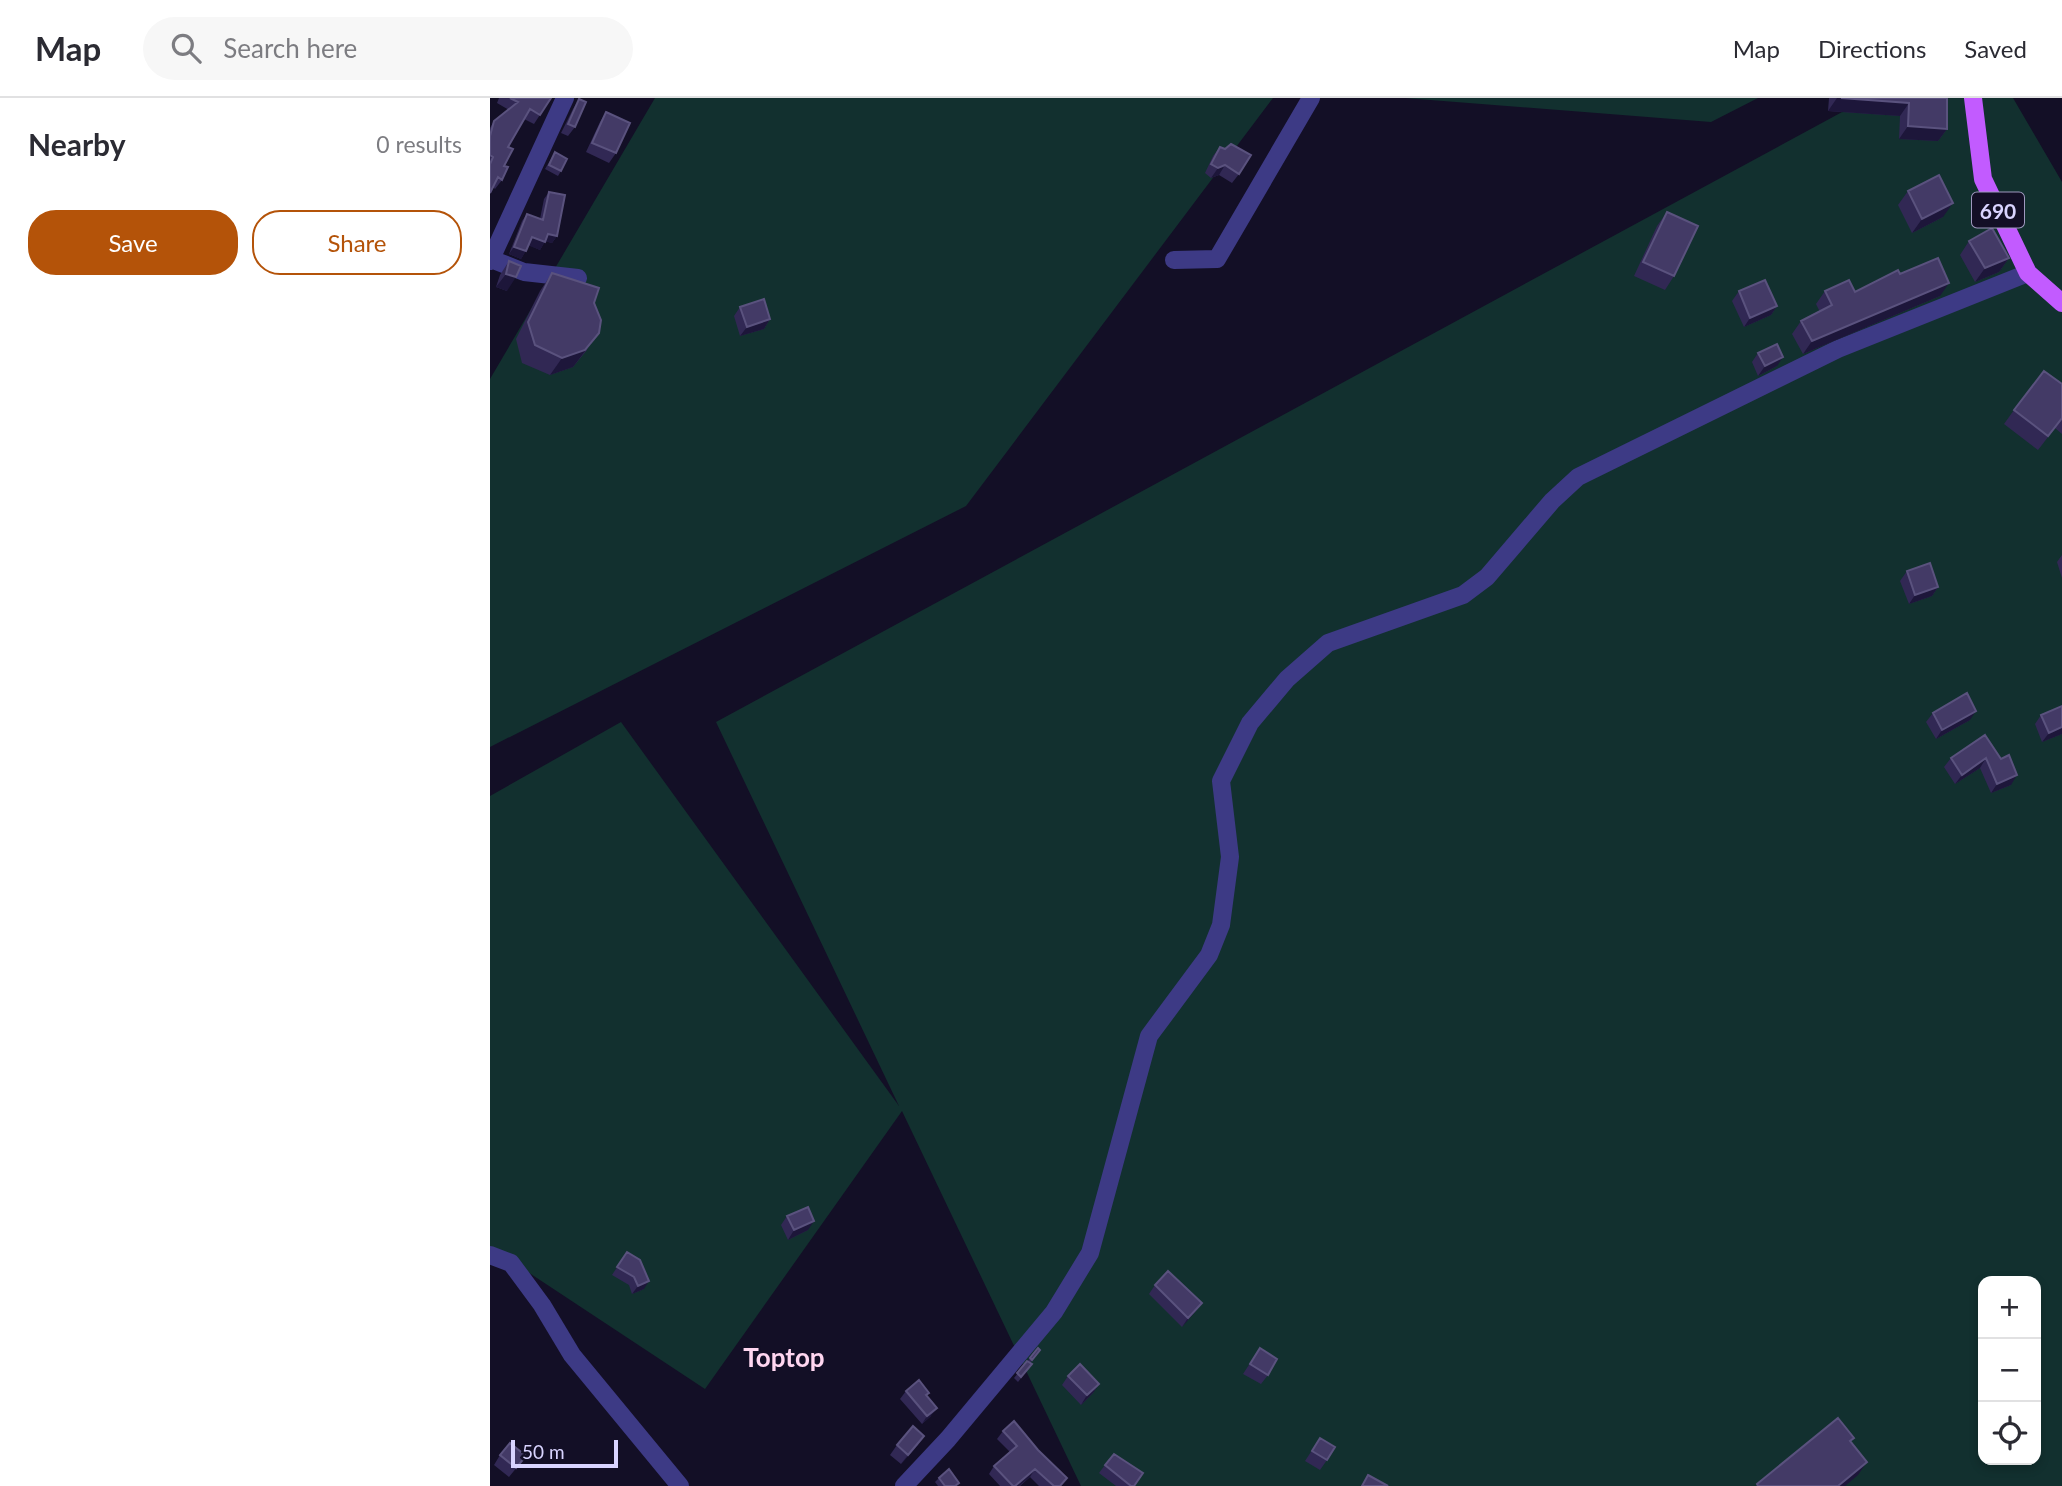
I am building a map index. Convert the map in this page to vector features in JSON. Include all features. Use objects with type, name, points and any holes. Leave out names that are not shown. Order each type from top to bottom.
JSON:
[{"type":"main road","name":"690","points":[[1973,98],[1983,179],[2028,272],[2062,303]]},
{"type":"street","points":[[565,98],[490,260],[524,272],[578,278]]},
{"type":"street","points":[[1174,260],[1217,259],[1311,98]]},
{"type":"street","points":[[904,1486],[948,1439],[1054,1312],[1090,1253],[1149,1036],[1209,955],[1221,925],[1230,857],[1221,781],[1250,723],[1287,679],[1328,643],[1463,595],[1487,577],[1552,501],[1578,477],[1838,349],[2028,272]]},
{"type":"street","points":[[490,1255],[511,1263],[542,1305],[572,1355],[680,1486]]},
{"type":"green space","points":[[655,98],[1273,98],[966,506],[490,747],[490,379]]},
{"type":"green space","points":[[1405,98],[1758,98],[1711,122]]},
{"type":"green space","points":[[1868,98],[2013,98],[2062,182],[2062,1486],[1081,1486],[902,1111],[705,1389],[490,1247],[490,796],[621,722],[899,1106],[716,722]]},
{"type":"building","points":[[510,98],[551,98],[540,115],[530,109],[508,147],[513,149],[504,166],[508,167],[502,180],[498,177],[490,193],[490,164],[493,157],[490,155],[490,136],[494,121],[518,102]]},
{"type":"building","points":[[1841,98],[1947,98],[1947,129],[1908,126],[1909,103]]},
{"type":"building","points":[[579,99],[586,102],[575,127],[568,124]]},
{"type":"building","points":[[606,112],[630,123],[616,153],[592,143]]},
{"type":"building","points":[[1231,144],[1251,155],[1239,174],[1225,165],[1218,168],[1211,164],[1220,147],[1225,149]]},
{"type":"building","points":[[555,152],[567,159],[561,171],[549,165]]},
{"type":"building","points":[[1939,175],[1953,203],[1922,219],[1908,191]]},
{"type":"building","points":[[549,192],[565,195],[557,236],[548,234],[545,242],[532,237],[526,251],[514,247],[527,214],[543,220]]},
{"type":"building","points":[[1667,212],[1698,226],[1674,276],[1643,262]]},
{"type":"building","points":[[1992,228],[2009,258],[1985,268],[1969,241]]},
{"type":"building","points":[[1938,258],[1949,283],[1812,341],[1801,321],[1832,305],[1825,291],[1849,280],[1855,292],[1898,270],[1900,274]]},
{"type":"building","points":[[509,261],[521,266],[516,277],[506,274]]},
{"type":"building","points":[[552,273],[599,288],[594,303],[601,320],[599,333],[585,350],[562,358],[535,345],[528,322]]},
{"type":"building","points":[[1765,280],[1777,306],[1750,318],[1739,291]]},
{"type":"building","points":[[764,299],[770,319],[747,327],[740,307]]},
{"type":"building","points":[[1777,344],[1783,357],[1765,366],[1758,353]]},
{"type":"building","points":[[2044,371],[2062,384],[2062,418],[2048,436],[2014,410]]},
{"type":"building","points":[[1930,563],[1938,587],[1915,595],[1907,571]]},
{"type":"building","points":[[1967,693],[1976,711],[1942,730],[1933,713]]},
{"type":"building","points":[[2062,706],[2062,727],[2049,733],[2041,715]]},
{"type":"building","points":[[1985,735],[2001,759],[2009,755],[2017,775],[1997,784],[1986,758],[1962,775],[1951,758]]},
{"type":"building","points":[[808,1207],[814,1221],[794,1230],[787,1216]]},
{"type":"building","points":[[627,1252],[640,1260],[649,1281],[638,1286],[634,1277],[617,1267]]},
{"type":"building","points":[[1168,1271],[1202,1303],[1188,1318],[1155,1285]]},
{"type":"building","points":[[1038,1348],[1040,1350],[1032,1360],[1030,1358]]},
{"type":"building","points":[[1260,1348],[1277,1359],[1268,1375],[1250,1364]]},
{"type":"building","points":[[1027,1361],[1032,1364],[1021,1377],[1017,1373]]},
{"type":"building","points":[[1080,1364],[1099,1384],[1087,1395],[1068,1376]]},
{"type":"building","points":[[919,1380],[929,1393],[926,1395],[937,1408],[927,1416],[906,1391]]},
{"type":"building","points":[[1838,1418],[1854,1438],[1850,1441],[1867,1462],[1838,1486],[1758,1486],[1757,1484]]},
{"type":"building","points":[[1014,1421],[1038,1450],[1067,1478],[1060,1486],[1054,1486],[1035,1469],[1013,1486],[994,1466],[1017,1446],[1003,1431]]},
{"type":"building","points":[[913,1426],[924,1436],[908,1455],[897,1445]]},
{"type":"building","points":[[1320,1438],[1335,1447],[1327,1460],[1312,1451]]},
{"type":"building","points":[[510,1443],[526,1456],[516,1468],[500,1455]]},
{"type":"building","points":[[1114,1454],[1143,1473],[1134,1486],[1105,1465]]},
{"type":"building","points":[[949,1469],[959,1483],[955,1486],[945,1486],[939,1478]]},
{"type":"building","points":[[1368,1475],[1388,1486],[1362,1486]]},
{"type":"district","name":"Toptop","points":[[784,1357]]}]
